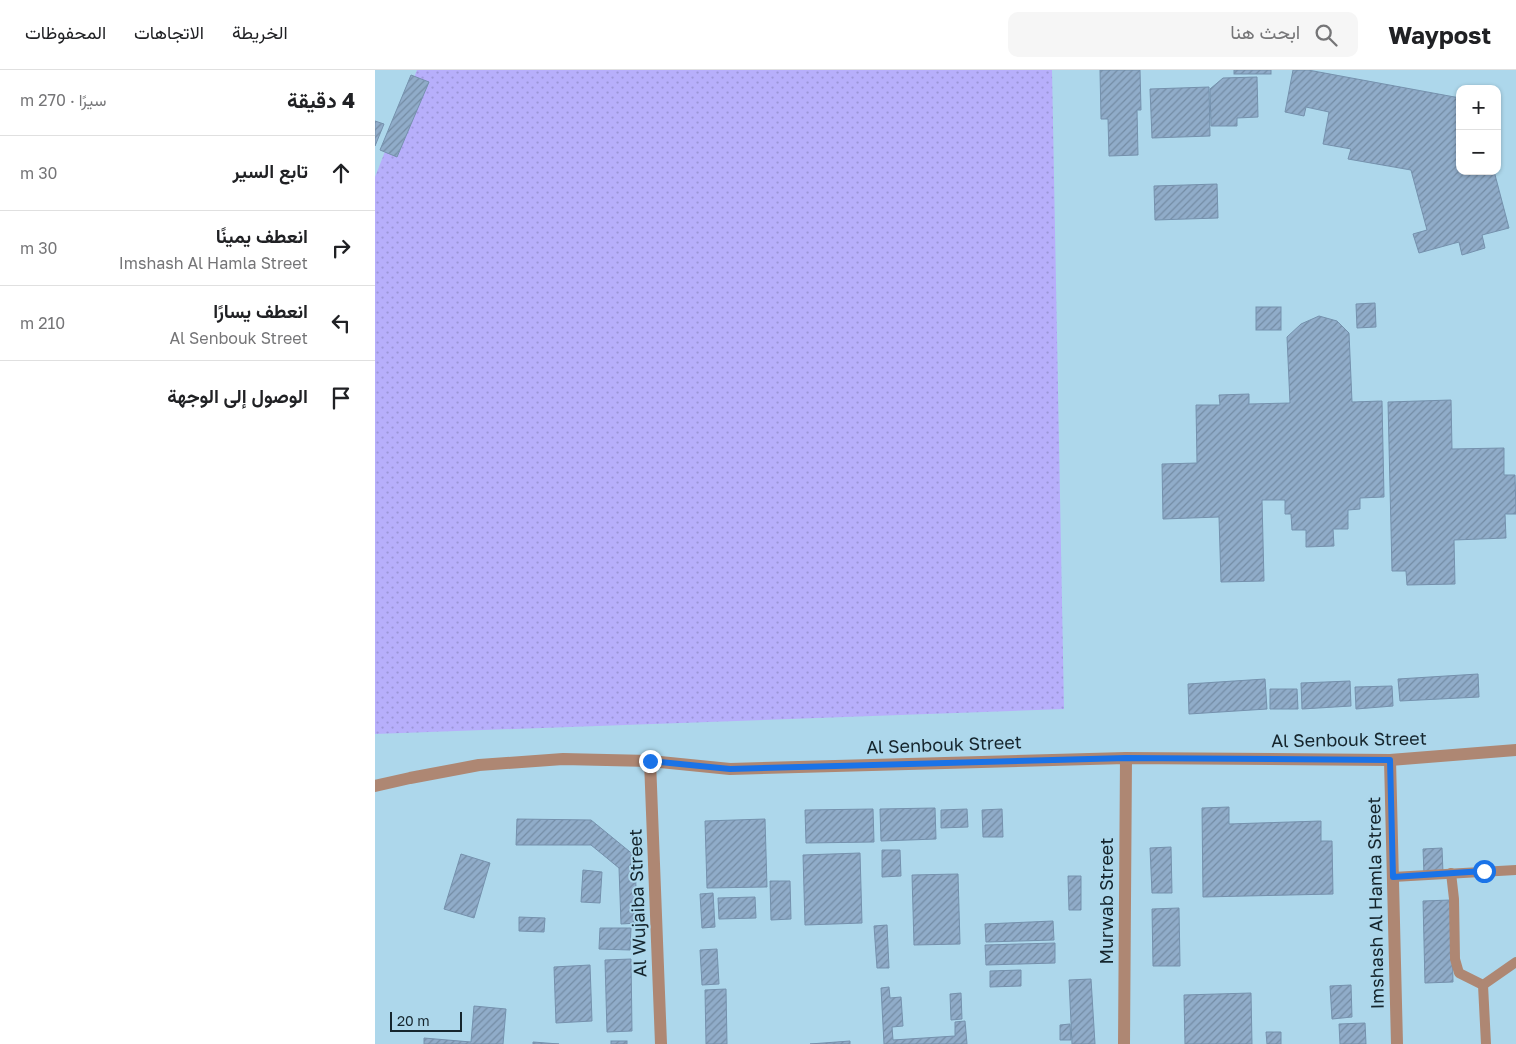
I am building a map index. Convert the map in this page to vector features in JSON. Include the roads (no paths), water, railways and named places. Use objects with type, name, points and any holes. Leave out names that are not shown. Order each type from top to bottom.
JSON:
[{"type":"street","name":"Al Senbouk Street","points":[[375,786],[479,765],[563,759],[650,761],[730,769],[1126,758],[1390,760],[1516,750]]},
{"type":"street","name":"Murwab Street","points":[[1124,1044],[1126,758]]},
{"type":"street","name":"Imshash Al Hamla Street","points":[[1390,760],[1397,1044]]},
{"type":"street","name":"Al Wujaiba Street","points":[[650,761],[661,1044]]},
{"type":"lane","points":[[1393,877],[1516,870]]},
{"type":"lane","points":[[1451,873],[1454,899],[1455,959],[1459,973],[1483,985]]},
{"type":"lane","points":[[1483,985],[1516,962]]},
{"type":"lane","points":[[1483,985],[1486,1044]]}]
